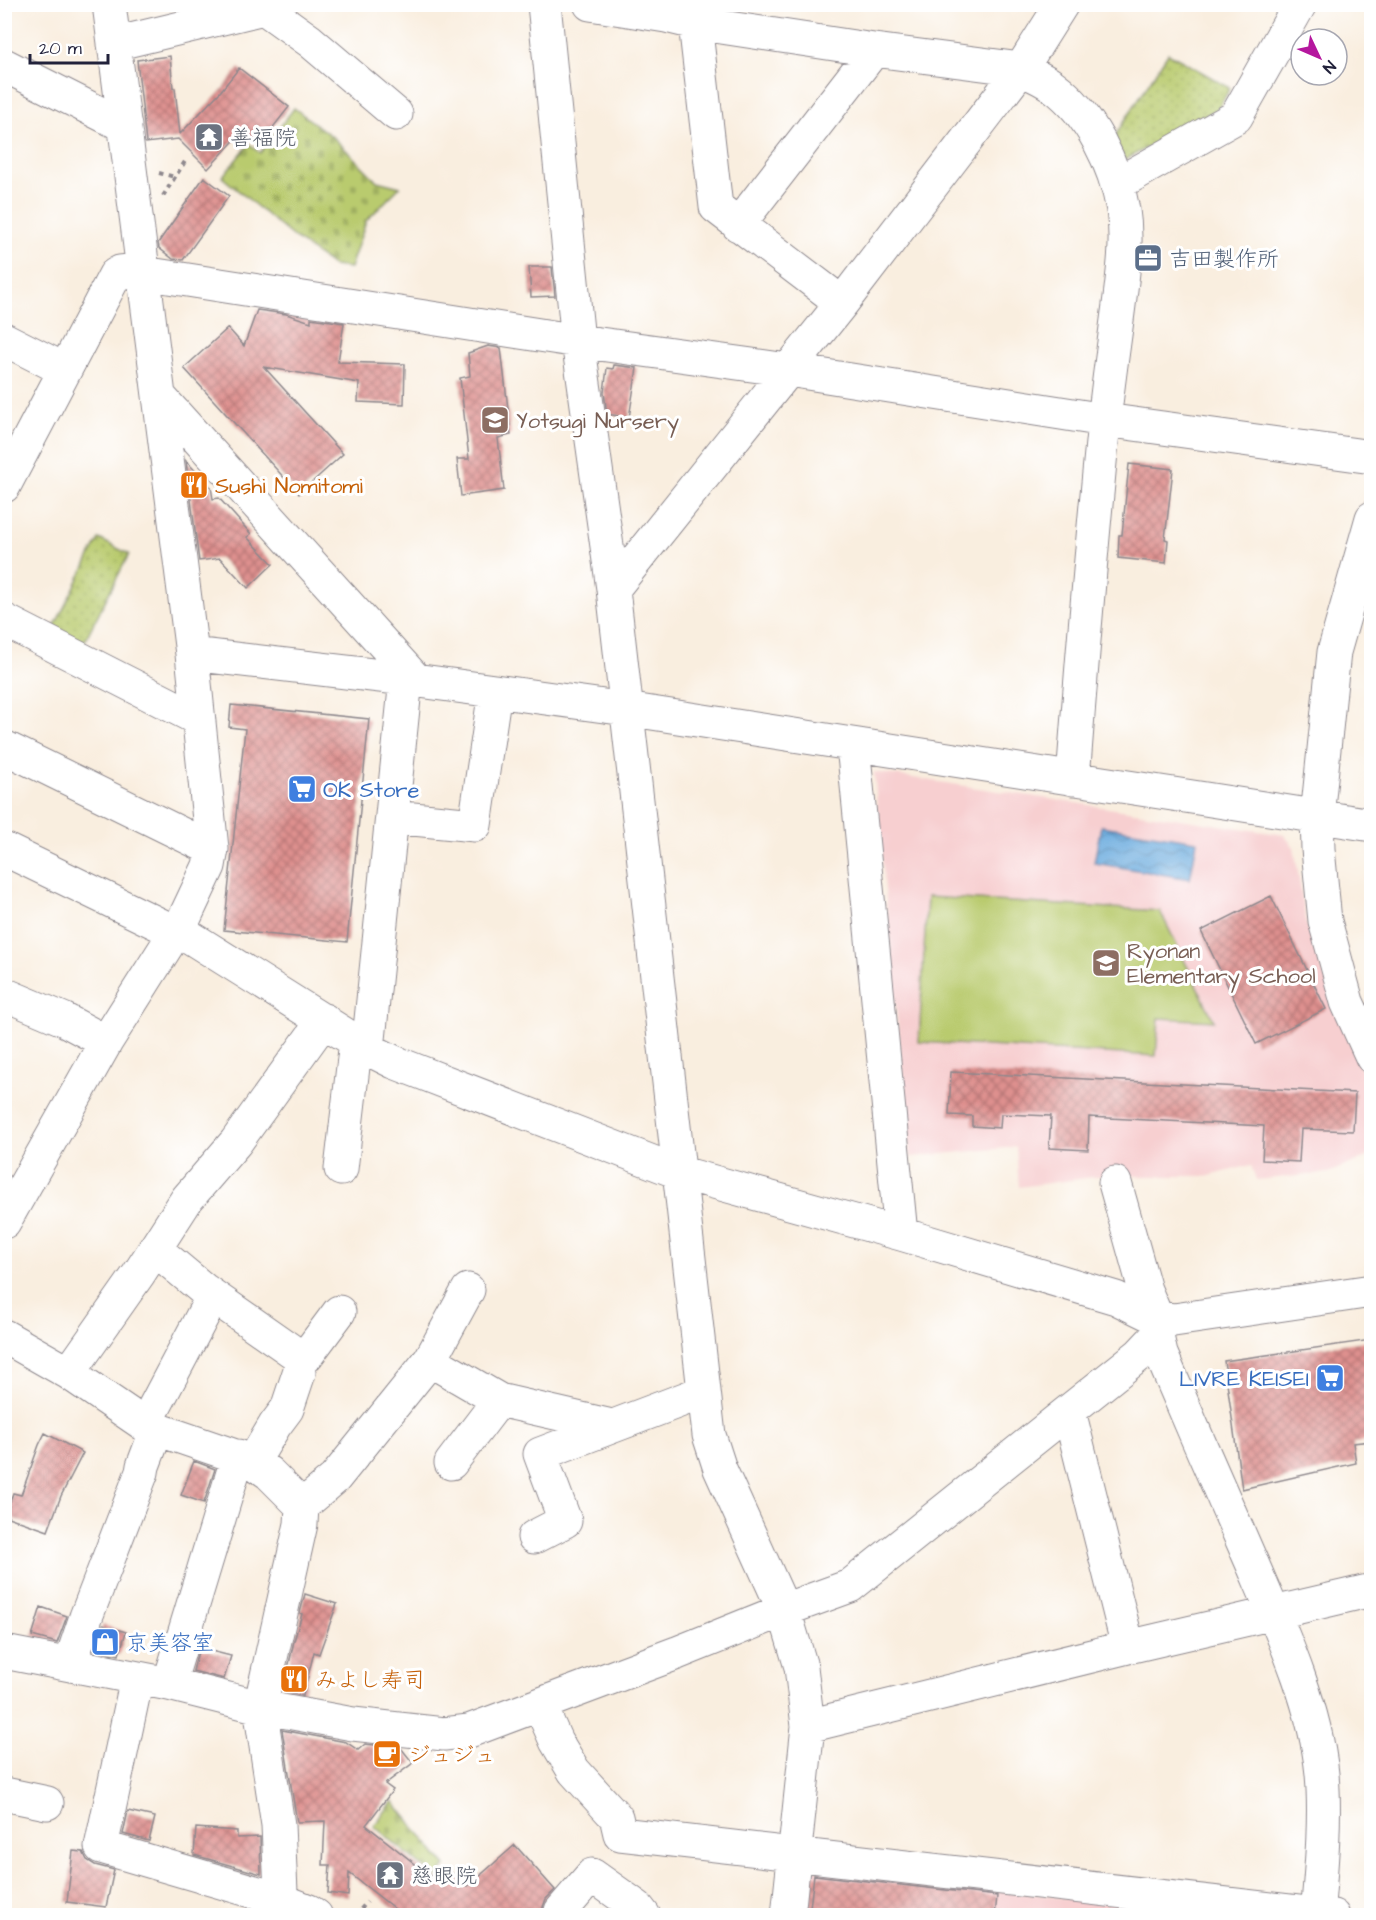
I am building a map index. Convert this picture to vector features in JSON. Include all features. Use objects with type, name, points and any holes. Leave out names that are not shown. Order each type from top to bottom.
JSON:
[{"type":"street","points":[[4,1222],[13,1189],[185,917],[209,866],[212,849],[192,654],[159,396],[129,274],[125,126],[109,4]]},
{"type":"street","points":[[544,4],[578,341],[613,589],[708,1435],[720,1469],[784,1610],[801,1667],[808,1726],[788,1916]]},
{"type":"street","points":[[590,4],[676,14],[874,50],[1021,69],[1055,88],[1073,105],[1090,127],[1105,154],[1117,184],[1123,212],[1126,250],[1104,420],[1072,779]]},
{"type":"street","points":[[613,589],[842,303],[1021,69],[1062,4]]},
{"type":"street","points":[[1117,184],[1236,117],[1300,4]]},
{"type":"street","points":[[114,44],[264,8],[310,41],[396,114]]},
{"type":"street","points":[[676,14],[716,207],[842,303]]},
{"type":"street","points":[[738,225],[874,50]]},
{"type":"street","points":[[4,65],[125,126]]},
{"type":"street","points":[[129,274],[788,370],[1104,420],[1371,457]]},
{"type":"street","points":[[4,486],[65,370],[129,274]]},
{"type":"street","points":[[4,339],[65,370]]},
{"type":"street","points":[[159,396],[412,680]]},
{"type":"street","points":[[1371,518],[1334,652],[1317,817],[1317,849],[1325,921],[1347,1002],[1371,1057]]},
{"type":"street","points":[[4,620],[198,719]]},
{"type":"street","points":[[192,654],[626,708],[1371,825]]},
{"type":"street","points":[[341,1169],[362,1045],[412,680]]},
{"type":"street","points":[[392,817],[475,825],[495,691]]},
{"type":"street","points":[[853,745],[901,1234]]},
{"type":"street","points":[[4,747],[212,849]]},
{"type":"street","points":[[4,849],[175,932],[190,937],[362,1045],[394,1062],[678,1172],[901,1234],[1116,1298],[1157,1327]]},
{"type":"street","points":[[4,994],[63,1019],[106,1042]]},
{"type":"street","points":[[69,1373],[187,1200],[236,1142],[324,1020]]},
{"type":"street","points":[[540,1705],[556,1741],[574,1772],[616,1817],[620,1834],[1322,1915],[1322,1774],[1303,1692],[1273,1612],[1161,1354],[1157,1327],[1115,1183]]},
{"type":"street","points":[[155,1249],[213,1296],[299,1356],[307,1355],[339,1312]]},
{"type":"street","points":[[276,1907],[281,1892],[278,1825],[260,1707],[301,1524],[302,1506],[335,1478],[430,1360],[468,1290]]},
{"type":"street","points":[[4,1652],[169,1684],[260,1707],[353,1724],[444,1734],[469,1731],[850,1586],[1139,1355],[1157,1327],[1174,1320],[1371,1292]]},
{"type":"street","points":[[70,1664],[151,1427],[213,1296]]},
{"type":"street","points":[[4,1336],[69,1373],[151,1427],[246,1459],[268,1473],[302,1506]]},
{"type":"street","points":[[430,1360],[499,1400],[612,1426]]},
{"type":"street","points":[[169,1684],[246,1459],[287,1409],[299,1374]]},
{"type":"street","points":[[534,1537],[565,1521],[540,1454],[703,1392]]},
{"type":"street","points":[[451,1463],[499,1400]]},
{"type":"street","points":[[1069,1411],[1128,1647]]},
{"type":"street","points":[[808,1726],[1371,1590]]},
{"type":"street","points":[[137,1678],[101,1847],[276,1907],[309,1911],[316,1916]]},
{"type":"street","points":[[4,1794],[46,1803]]},
{"type":"street","points":[[560,1916],[561,1911],[592,1875],[638,1907],[644,1916]]},
{"type":"path","points":[[161,200],[186,160]]},
{"type":"path","points":[[355,1916],[368,1902]]},
{"type":"shaded area","name":"Ryonan Elementary School","points":[[874,772],[1284,835],[1294,847],[1306,922],[1334,1003],[1371,1092],[1371,1155],[1328,1173],[1256,1180],[1251,1165],[1209,1176],[1101,1176],[1019,1187],[1016,1147],[910,1157]]},
{"type":"shaded area","points":[[815,1869],[1221,1916],[798,1916],[802,1880]]},
{"type":"green space","points":[[1168,53],[1230,88],[1218,109],[1121,162],[1111,142]]},
{"type":"green space","points":[[294,108],[334,138],[377,181],[400,187],[366,221],[350,268],[333,266],[291,235],[222,177],[249,144],[260,153]]},
{"type":"green space","points":[[99,539],[129,554],[82,646],[52,631]]},
{"type":"green space","points":[[927,897],[1160,911],[1214,1021],[1159,1018],[1156,1056],[919,1042]]},
{"type":"green space","points":[[393,1801],[446,1866],[436,1878],[374,1826]]},
{"type":"water","points":[[1101,826],[1197,841],[1190,879],[1094,863]]},
{"type":"building","points":[[170,56],[180,134],[220,92],[239,68],[289,107],[260,144],[243,131],[208,169],[178,139],[146,143],[137,60]]},
{"type":"building","points":[[204,177],[229,196],[183,260],[173,259],[159,248],[158,243]]},
{"type":"building","points":[[529,267],[552,267],[555,296],[531,297]]},
{"type":"building","points":[[257,310],[286,314],[311,322],[311,318],[344,323],[338,362],[405,364],[404,404],[358,402],[359,383],[264,367],[343,454],[299,494],[184,368],[228,328],[244,346]]},
{"type":"building","points":[[488,346],[501,348],[511,435],[498,438],[504,490],[461,496],[457,459],[469,459],[460,378],[470,376],[468,353]]},
{"type":"building","points":[[614,365],[637,368],[629,418],[607,414],[604,392],[607,368],[613,369]]},
{"type":"building","points":[[186,461],[211,487],[213,499],[219,498],[251,534],[247,537],[273,564],[248,588],[220,558],[199,561]]},
{"type":"building","points":[[1129,464],[1173,469],[1165,539],[1168,540],[1166,563],[1118,558]]},
{"type":"building","points":[[231,705],[369,719],[347,942],[224,930],[245,729],[229,727]]},
{"type":"building","points":[[1271,896],[1326,1009],[1256,1044],[1201,931]]},
{"type":"building","points":[[951,1072],[1355,1093],[1353,1131],[1301,1129],[1299,1162],[1262,1160],[1264,1126],[1089,1117],[1088,1150],[1049,1148],[1051,1116],[1001,1114],[1000,1128],[972,1126],[972,1116],[949,1115]]},
{"type":"building","points":[[1371,1340],[1371,1441],[1353,1443],[1356,1463],[1242,1489],[1224,1361]]},
{"type":"building","points":[[45,1433],[83,1453],[61,1496],[48,1531],[5,1516],[13,1493],[21,1495]]},
{"type":"building","points":[[194,1461],[215,1469],[204,1503],[181,1495]]},
{"type":"building","points":[[305,1594],[337,1604],[319,1654],[314,1652],[303,1696],[283,1692]]},
{"type":"building","points":[[41,1607],[67,1616],[57,1643],[32,1636]]},
{"type":"building","points":[[103,1625],[126,1632],[119,1655],[94,1650]]},
{"type":"building","points":[[199,1648],[231,1656],[224,1679],[193,1671]]},
{"type":"building","points":[[282,1730],[346,1742],[358,1750],[365,1744],[401,1748],[413,1763],[385,1784],[393,1790],[366,1825],[438,1882],[448,1870],[468,1886],[515,1845],[555,1890],[546,1899],[542,1915],[404,1916],[349,1873],[348,1896],[328,1893],[330,1865],[323,1865],[325,1821],[297,1822]]},
{"type":"building","points":[[128,1811],[155,1817],[149,1841],[123,1834]]},
{"type":"building","points":[[196,1828],[237,1831],[237,1838],[260,1837],[261,1874],[194,1855]]},
{"type":"building","points":[[73,1851],[83,1852],[87,1860],[95,1865],[114,1870],[106,1907],[67,1902]]},
{"type":"building","points":[[814,1875],[997,1896],[995,1916],[809,1916]]},
{"type":"place","name":"善福院","points":[[209,137]]},
{"type":"place","name":"吉田製作所","points":[[1148,258]]},
{"type":"place","name":"Yotsugi Nursery","points":[[495,420]]},
{"type":"place","name":"Sushi Nomitomi","points":[[194,485]]},
{"type":"place","name":"OK Store","points":[[302,789]]},
{"type":"place","name":"Ryonan Elementary School","points":[[1106,963]]},
{"type":"place","name":"LIVRE KEISEI","points":[[1330,1378]]},
{"type":"place","name":"京美容室","points":[[105,1642]]},
{"type":"place","name":"みよし寿司","points":[[294,1679]]},
{"type":"place","name":"ジュジュ","points":[[387,1754]]},
{"type":"place","name":"慈眼院","points":[[390,1875]]}]
